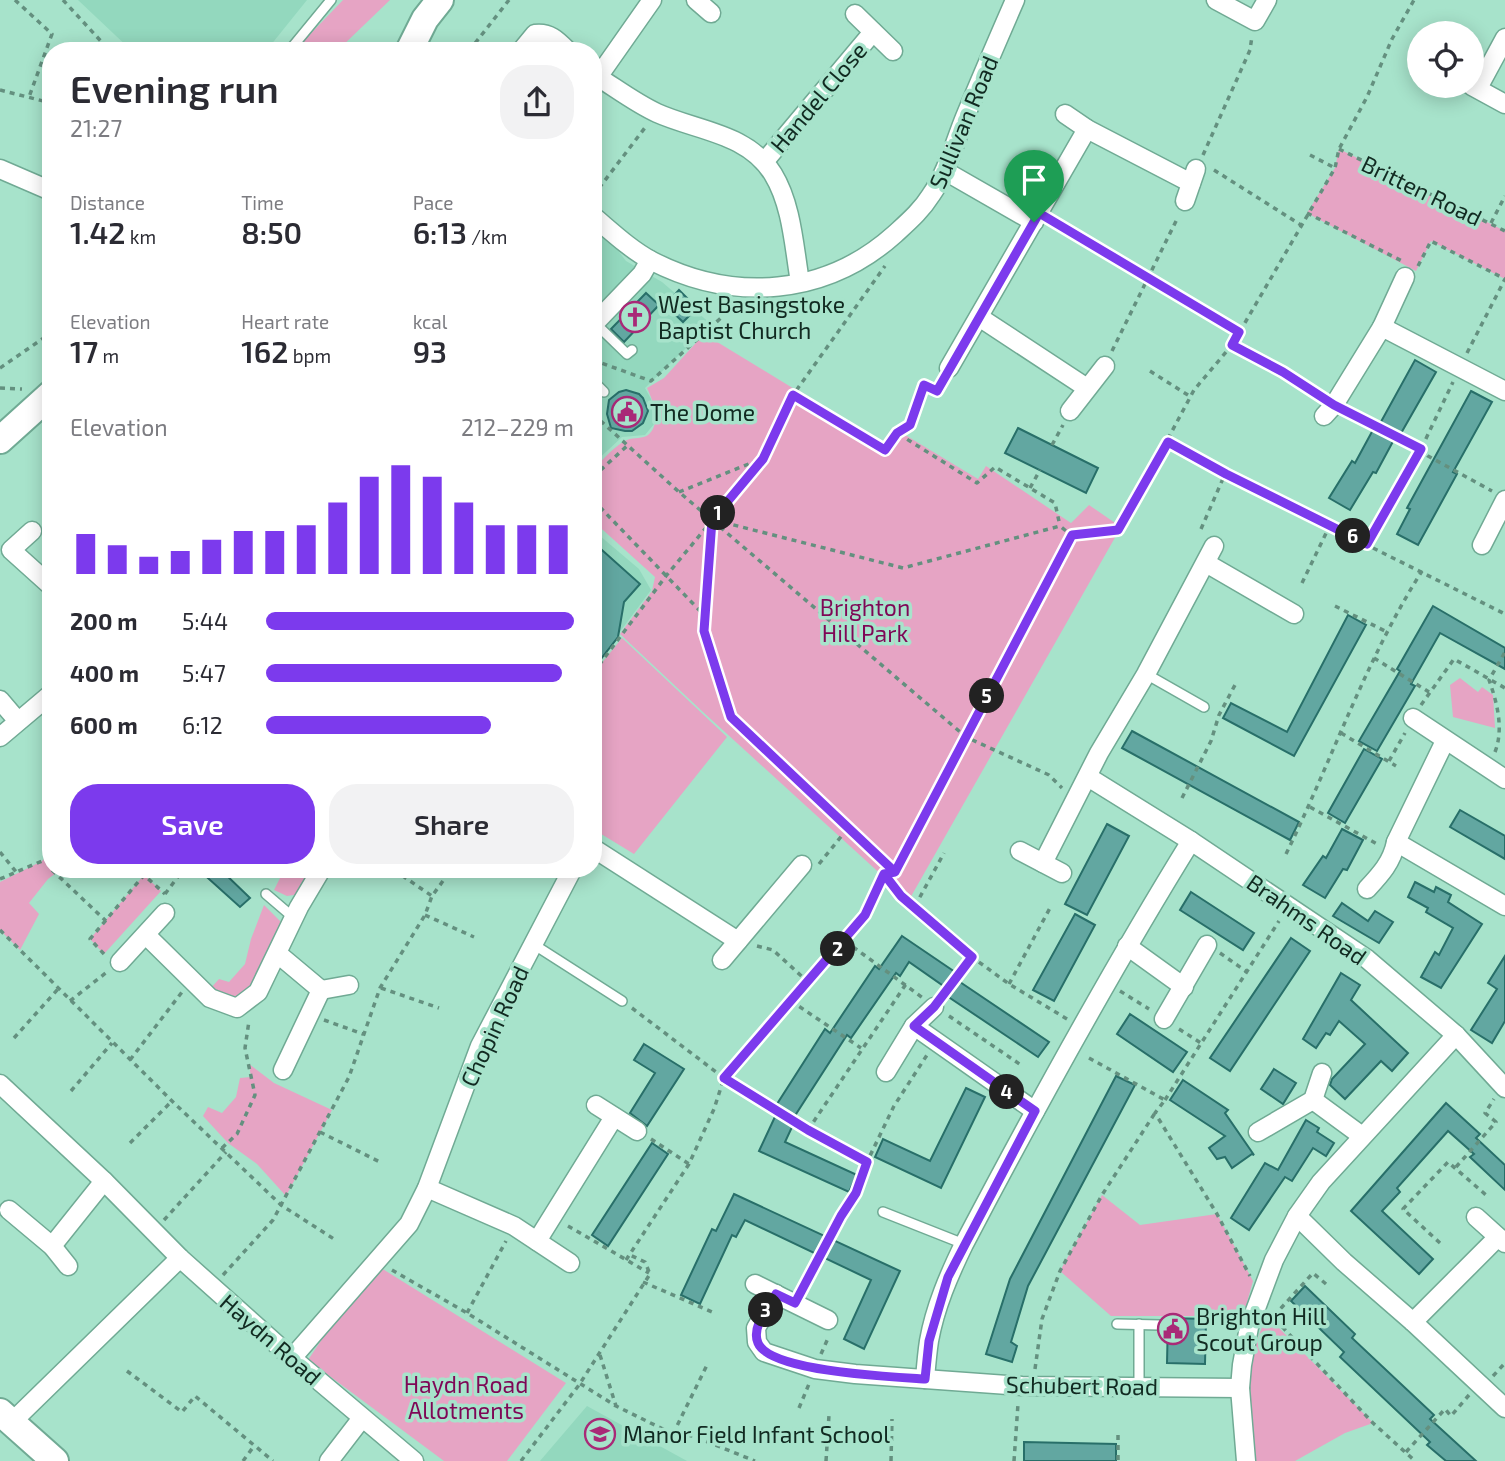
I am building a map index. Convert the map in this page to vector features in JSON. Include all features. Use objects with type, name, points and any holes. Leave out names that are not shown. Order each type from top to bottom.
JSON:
[{"type":"street","points":[[415,42],[425,19],[440,0]]},
{"type":"street","name":"Handel Close","points":[[602,66],[652,0]]},
{"type":"street","points":[[696,0],[710,13]]},
{"type":"street","name":"Sullivan Road","points":[[602,223],[650,260],[701,281],[733,287],[760,288],[800,282],[831,274],[862,260],[916,214],[931,196],[945,171],[1015,0]]},
{"type":"street","points":[[1216,0],[1255,21],[1266,0]]},
{"type":"street","name":"Handel Close","points":[[855,14],[893,51]]},
{"type":"street","name":"Handel Close","points":[[764,162],[873,32]]},
{"type":"street","points":[[528,42],[535,34],[540,33],[553,37],[558,42]]},
{"type":"street","points":[[1484,72],[1505,38]]},
{"type":"street","name":"Handel Close","points":[[602,79],[656,113],[734,139],[764,162],[774,175],[788,213],[800,282]]},
{"type":"street","points":[[1484,92],[1505,104]]},
{"type":"street","points":[[1065,114],[1087,129],[1196,171],[1185,201]]},
{"type":"street","points":[[950,368],[1087,129]]},
{"type":"street","points":[[0,171],[42,187]]},
{"type":"street","points":[[945,171],[1037,217]]},
{"type":"street","points":[[602,316],[642,274],[650,260]]},
{"type":"street","points":[[1329,410],[1382,327],[1405,277]]},
{"type":"street","points":[[979,317],[1087,388]]},
{"type":"street","points":[[1382,327],[1505,391]]},
{"type":"street","points":[[1070,411],[1105,366]]},
{"type":"street","points":[[0,440],[38,392]]},
{"type":"street","points":[[1482,545],[1500,496]]},
{"type":"street","points":[[32,531],[6,556],[42,580]]},
{"type":"street","points":[[1043,863],[1099,753],[1146,674],[1214,546]]},
{"type":"street","points":[[1206,563],[1294,614]]},
{"type":"street","points":[[0,701],[17,720]]},
{"type":"street","points":[[0,737],[42,701]]},
{"type":"street","points":[[1413,718],[1505,779]]},
{"type":"street","points":[[1367,888],[1385,870],[1445,741]]},
{"type":"street","name":"Brahms Road","points":[[1088,778],[1191,841],[1367,959],[1456,1035],[1504,1087]]},
{"type":"street","points":[[925,1379],[929,1341],[937,1313],[948,1277],[964,1244],[1126,946],[1191,841]]},
{"type":"street","points":[[1395,847],[1505,906]]},
{"type":"street","points":[[1020,851],[1062,873]]},
{"type":"street","points":[[602,854],[738,941]]},
{"type":"street","points":[[722,960],[802,865]]},
{"type":"street","points":[[146,935],[210,998],[237,1008],[258,992],[316,878]]},
{"type":"street","name":"Chopin Road","points":[[292,1358],[409,1224],[427,1188],[480,1046],[568,878]]},
{"type":"street","points":[[118,964],[165,913]]},
{"type":"street","points":[[1164,1019],[1207,945]]},
{"type":"street","points":[[1126,946],[1184,987]]},
{"type":"street","points":[[278,954],[321,990]]},
{"type":"street","points":[[321,990],[349,985]]},
{"type":"street","points":[[283,1070],[321,990]]},
{"type":"street","points":[[886,1072],[914,1026],[934,1007]]},
{"type":"street","points":[[914,1026],[934,1043],[1035,1111]]},
{"type":"street","points":[[1246,1461],[1240,1388],[1249,1327],[1274,1260],[1297,1216],[1321,1182],[1456,1035]]},
{"type":"street","points":[[1258,1132],[1313,1100],[1322,1073]]},
{"type":"street","name":"Haydn Road","points":[[1,1088],[104,1181],[180,1258],[292,1358],[414,1461]]},
{"type":"street","points":[[1313,1100],[1362,1136]]},
{"type":"street","points":[[596,1105],[637,1131]]},
{"type":"street","points":[[537,1241],[614,1116]]},
{"type":"street","points":[[52,1246],[104,1181]]},
{"type":"street","points":[[427,1188],[514,1226],[570,1264]]},
{"type":"street","points":[[9,1210],[52,1246],[68,1266]]},
{"type":"street","points":[[1297,1216],[1344,1262],[1505,1406]]},
{"type":"street","points":[[1413,1322],[1502,1240],[1476,1217]]},
{"type":"street","points":[[55,1461],[6,1417],[180,1258]]},
{"type":"street","points":[[755,1284],[828,1320]]},
{"type":"street","name":"Schubert Road","points":[[776,1294],[756,1328],[757,1342],[764,1352],[815,1368],[1022,1385],[1240,1388]]},
{"type":"street","points":[[329,1461],[362,1418]]},
{"type":"lane","points":[[296,42],[331,0]]},
{"type":"lane","points":[[602,331],[627,354],[632,350]]},
{"type":"lane","points":[[1146,674],[1204,707]]},
{"type":"lane","points":[[266,894],[294,918]]},
{"type":"lane","points":[[533,944],[622,1001]]},
{"type":"lane","points":[[883,1212],[964,1244]]},
{"type":"lane","points":[[1117,1324],[1160,1325]]},
{"type":"lane","points":[[1139,1324],[1139,1385]]},
{"type":"path","points":[[15,0],[52,34],[49,42]]},
{"type":"path","points":[[63,0],[102,42]]},
{"type":"path","points":[[476,42],[509,0]]},
{"type":"path","points":[[897,433],[977,482],[995,467],[1055,503],[1060,526],[1072,535],[1118,530],[1191,397],[1232,345],[1335,168],[1339,149],[1367,96],[1392,39],[1414,0]]},
{"type":"path","points":[[1255,21],[1250,50],[1196,171],[1301,225]]},
{"type":"path","points":[[29,96],[42,61]]},
{"type":"path","points":[[0,90],[42,100]]},
{"type":"path","points":[[602,184],[656,113]]},
{"type":"path","name":"Britten Road","points":[[1339,149],[1505,231]]},
{"type":"path","points":[[1310,155],[1335,168]]},
{"type":"path","points":[[1491,223],[1505,196]]},
{"type":"path","points":[[1105,366],[1185,201]]},
{"type":"path","points":[[1307,213],[1416,271],[1431,241],[1505,279],[1421,449],[1367,544]]},
{"type":"path","points":[[1037,217],[1239,332]]},
{"type":"path","points":[[602,661],[666,576],[763,459],[793,395],[891,257]]},
{"type":"path","points":[[602,363],[651,381],[722,317],[732,298]]},
{"type":"path","points":[[0,368],[42,339]]},
{"type":"path","points":[[1232,345],[1283,372],[1329,410],[1421,449],[1428,456],[1500,496]]},
{"type":"path","points":[[793,395],[885,450],[897,433],[910,425],[924,385],[937,391],[950,368]]},
{"type":"path","points":[[1150,372],[1191,397]]},
{"type":"path","points":[[0,388],[38,392]]},
{"type":"path","points":[[1052,445],[1070,411]]},
{"type":"path","points":[[602,422],[679,492],[966,737],[1049,775],[1063,789]]},
{"type":"path","points":[[1168,442],[1226,474],[1505,614]]},
{"type":"path","points":[[602,469],[628,445]]},
{"type":"path","points":[[679,492],[763,459]]},
{"type":"path","points":[[1030,488],[1040,470]]},
{"type":"path","points":[[1201,529],[1226,474]]},
{"type":"path","points":[[602,509],[705,616]]},
{"type":"path","points":[[712,520],[903,568],[1060,526]]},
{"type":"path","points":[[712,520],[704,631],[731,717],[895,872]]},
{"type":"path","points":[[1302,583],[1330,525]]},
{"type":"path","points":[[895,872],[1072,535]]},
{"type":"path","points":[[1286,854],[1310,806],[1374,658],[1398,609],[1422,571]]},
{"type":"path","points":[[1335,606],[1387,632]]},
{"type":"path","points":[[1488,768],[1499,741],[1497,702],[1489,680],[1505,652]]},
{"type":"path","points":[[1374,658],[1429,692]]},
{"type":"path","points":[[1388,761],[1429,692],[1454,659],[1505,688]]},
{"type":"path","points":[[1182,798],[1235,685]]},
{"type":"path","points":[[1342,733],[1396,766]]},
{"type":"path","points":[[1310,806],[1395,847]]},
{"type":"path","points":[[802,865],[811,874],[849,828]]},
{"type":"path","points":[[0,852],[17,873]]},
{"type":"path","points":[[915,906],[944,853]]},
{"type":"path","points":[[0,880],[42,861]]},
{"type":"path","points":[[884,874],[895,872]]},
{"type":"path","points":[[884,874],[901,896],[972,957],[1009,984],[1073,1023]]},
{"type":"path","points":[[626,1260],[689,1164],[724,1078],[845,941],[865,915],[884,874]]},
{"type":"path","points":[[61,878],[107,921]]},
{"type":"path","points":[[70,1001],[118,964],[90,939],[142,878]]},
{"type":"path","points":[[147,878],[165,894]]},
{"type":"path","points":[[165,913],[159,903],[177,878]]},
{"type":"path","points":[[406,878],[432,896]]},
{"type":"path","points":[[219,1279],[273,1220],[282,1205],[349,1077],[380,988],[425,915],[432,896],[445,878]]},
{"type":"path","points":[[1009,984],[1050,908]]},
{"type":"path","points":[[1035,1369],[1042,1319],[1060,1271],[1102,1195],[1284,913]]},
{"type":"path","points":[[425,915],[474,937]]},
{"type":"path","points":[[0,930],[172,1101],[282,1205],[334,1239]]},
{"type":"path","points":[[845,941],[934,1007],[1021,1065]]},
{"type":"path","points":[[1207,945],[1247,972]]},
{"type":"path","points":[[773,950],[808,983]]},
{"type":"path","points":[[934,1007],[972,957]]},
{"type":"path","points":[[130,1060],[192,980]]},
{"type":"path","points":[[808,1130],[906,984]]},
{"type":"path","points":[[380,988],[439,1008]]},
{"type":"path","points":[[14,1038],[58,989]]},
{"type":"path","points":[[164,1220],[237,1134],[255,1095],[245,1048],[251,1012],[258,992]]},
{"type":"path","points":[[622,1001],[724,1078],[808,1130],[867,1162]]},
{"type":"path","points":[[791,1001],[861,1048]]},
{"type":"path","points":[[309,1015],[363,1034]]},
{"type":"path","points":[[71,1091],[113,1042]]},
{"type":"path","points":[[795,1303],[856,1193],[867,1162],[894,1106],[934,1043]]},
{"type":"path","points":[[1089,1058],[1165,1100]]},
{"type":"path","points":[[1455,1168],[1496,1122],[1485,1113],[1504,1087]]},
{"type":"path","points":[[130,1143],[172,1101]]},
{"type":"path","points":[[1155,1113],[1217,1214],[1253,1281]]},
{"type":"path","points":[[637,1131],[689,1164]]},
{"type":"path","points":[[320,1132],[380,1162]]},
{"type":"path","points":[[1440,1243],[1403,1209],[1448,1162],[1486,1195]]},
{"type":"path","points":[[553,1217],[650,1274]]},
{"type":"path","points":[[467,1313],[514,1226]]},
{"type":"path","points":[[630,1255],[645,1262],[650,1274]]},
{"type":"path","points":[[387,1267],[467,1313],[616,1406],[673,1434],[693,1436],[755,1461]]},
{"type":"path","points":[[1326,1284],[1313,1273],[1273,1317],[1373,1423],[1412,1460]]},
{"type":"path","points":[[521,1461],[600,1355],[650,1274]]},
{"type":"path","points":[[643,1282],[712,1312]]},
{"type":"path","points":[[600,1355],[616,1406]]},
{"type":"path","points":[[1489,1380],[1505,1363]]},
{"type":"path","points":[[673,1434],[707,1365]]},
{"type":"path","points":[[127,1371],[182,1412],[195,1396],[273,1461]]},
{"type":"path","points":[[1406,1452],[1446,1409],[1451,1416],[1471,1392]]},
{"type":"path","points":[[1014,1461],[1019,1396]]},
{"type":"path","points":[[826,1461],[829,1415]]},
{"type":"path","points":[[891,1461],[892,1419]]},
{"type":"path","points":[[1118,1435],[1118,1461]]},
{"type":"path","points":[[243,1461],[255,1446]]},
{"type":"shaded area","points":[[78,0],[307,0],[273,42],[122,42]]},
{"type":"shaded area","points":[[602,234],[626,261],[662,282],[711,324],[645,388],[651,399],[654,424],[645,435],[622,437],[602,456]]},
{"type":"shaded area","points":[[602,538],[639,569],[651,590],[602,656]]},
{"type":"shaded area","name":"Manor Field Infant School","points":[[587,1406],[687,1461],[540,1461]]},
{"type":"green space","points":[[343,0],[390,0],[346,42],[303,42]]},
{"type":"green space","points":[[1339,149],[1505,231],[1505,279],[1431,241],[1416,271],[1307,213],[1335,168]]},
{"type":"green space","name":"Brighton Hill Park","points":[[704,334],[886,445],[897,430],[978,479],[986,466],[1071,523],[1089,505],[1121,527],[909,900],[620,634],[652,591],[655,577],[602,529],[602,460],[623,442],[646,436],[652,430],[655,412],[647,388],[664,378]]},
{"type":"green space","points":[[622,638],[727,737],[634,854],[602,834],[602,663]]},
{"type":"green space","points":[[1460,678],[1478,692],[1482,687],[1493,695],[1495,728],[1453,717],[1450,685]]},
{"type":"green space","points":[[42,861],[42,878],[49,878],[29,903],[39,914],[20,950],[0,930],[0,882]]},
{"type":"green space","points":[[141,878],[147,878],[161,891],[104,954],[90,939]]},
{"type":"green space","points":[[280,878],[306,878],[300,894],[287,896],[274,890]]},
{"type":"green space","points":[[264,905],[282,923],[260,976],[240,998],[219,994],[210,989],[219,979],[229,982],[245,964]]},
{"type":"green space","points":[[249,1064],[274,1083],[332,1110],[286,1196],[257,1164],[228,1143],[203,1116],[208,1107],[222,1113],[236,1097],[240,1078],[251,1077]]},
{"type":"green space","points":[[1102,1195],[1140,1225],[1217,1214],[1253,1281],[1244,1313],[1229,1316],[1111,1316],[1060,1271]]},
{"type":"green space","name":"Haydn Road Allotments","points":[[373,1263],[566,1383],[507,1461],[444,1461],[308,1360]]},
{"type":"green space","points":[[1267,1316],[1373,1423],[1345,1433],[1295,1461],[1253,1461],[1249,1387],[1254,1353]]},
{"type":"building","points":[[679,290],[697,308],[683,322],[665,305]]},
{"type":"building","name":"West Basingstoke Baptist Church","points":[[646,293],[659,305],[624,342],[611,329]]},
{"type":"building","points":[[1415,360],[1436,372],[1400,435],[1397,434],[1376,473],[1373,472],[1350,510],[1329,498],[1352,461],[1355,463],[1374,428],[1377,429]]},
{"type":"building","name":"The Dome","points":[[626,390],[639,394],[648,411],[643,423],[632,431],[611,428],[607,414],[609,400]]},
{"type":"building","points":[[1471,391],[1492,402],[1453,472],[1457,474],[1418,545],[1397,534],[1410,509],[1407,508]]},
{"type":"building","points":[[1018,428],[1098,468],[1086,493],[1005,453]]},
{"type":"building","points":[[602,550],[640,584],[624,602],[618,637],[602,657]]},
{"type":"building","points":[[1433,606],[1505,648],[1505,669],[1440,633],[1411,684],[1415,686],[1377,751],[1359,741],[1400,671],[1397,669]]},
{"type":"building","points":[[1348,615],[1366,625],[1294,756],[1223,718],[1231,703],[1287,732]]},
{"type":"building","points":[[1132,731],[1299,822],[1290,840],[1122,748]]},
{"type":"building","points":[[1364,749],[1382,759],[1345,823],[1328,813]]},
{"type":"building","points":[[1460,810],[1505,836],[1505,859],[1450,827]]},
{"type":"building","points":[[1107,824],[1129,836],[1087,915],[1065,904]]},
{"type":"building","points":[[1342,829],[1363,840],[1347,870],[1343,869],[1325,898],[1303,885],[1323,856],[1326,858]]},
{"type":"building","points":[[208,878],[229,878],[250,898],[240,907]]},
{"type":"building","points":[[1415,882],[1434,892],[1436,887],[1451,895],[1448,902],[1482,924],[1441,988],[1421,977],[1435,952],[1439,955],[1453,928],[1426,912],[1428,908],[1408,897]]},
{"type":"building","points":[[1191,892],[1254,933],[1243,950],[1180,910]]},
{"type":"building","points":[[1342,903],[1368,921],[1375,911],[1393,922],[1379,943],[1333,916]]},
{"type":"building","points":[[1075,914],[1095,925],[1054,1001],[1033,990]]},
{"type":"building","points":[[902,936],[955,972],[945,987],[909,962],[900,976],[896,973],[851,1038],[847,1035],[789,1125],[792,1127],[785,1142],[857,1175],[849,1192],[759,1151],[780,1106],[777,1104],[825,1029],[830,1033],[875,966],[879,969]]},
{"type":"building","points":[[1291,938],[1310,951],[1230,1071],[1210,1058]]},
{"type":"building","points":[[1505,956],[1505,1021],[1492,1043],[1471,1030],[1497,989],[1488,983]]},
{"type":"building","points":[[1341,973],[1360,985],[1351,1000],[1408,1053],[1392,1071],[1381,1061],[1345,1099],[1330,1085],[1332,1079],[1365,1044],[1339,1021],[1330,1035],[1326,1033],[1316,1048],[1303,1039]]},
{"type":"building","points":[[957,980],[1049,1042],[1038,1057],[947,996]]},
{"type":"building","points":[[1130,1014],[1187,1052],[1173,1072],[1117,1034]]},
{"type":"building","points":[[644,1044],[684,1069],[647,1126],[630,1113],[655,1073],[634,1060]]},
{"type":"building","points":[[1274,1069],[1296,1083],[1283,1104],[1261,1089]]},
{"type":"building","points":[[1116,1076],[1135,1085],[1028,1286],[1011,1342],[1017,1346],[1012,1362],[986,1354],[1010,1279]]},
{"type":"building","points":[[1183,1080],[1228,1110],[1225,1113],[1254,1155],[1232,1168],[1225,1157],[1217,1159],[1209,1148],[1225,1136],[1170,1100]]},
{"type":"building","points":[[966,1088],[985,1097],[941,1188],[875,1157],[883,1139],[930,1161]]},
{"type":"building","points":[[1446,1103],[1480,1134],[1476,1138],[1505,1165],[1505,1190],[1470,1157],[1474,1154],[1448,1131],[1397,1188],[1400,1192],[1382,1211],[1433,1259],[1419,1274],[1351,1211]]},
{"type":"building","points":[[1306,1120],[1319,1128],[1317,1132],[1334,1143],[1326,1156],[1313,1148],[1292,1181],[1285,1177],[1249,1230],[1231,1218],[1265,1163],[1278,1170]]},
{"type":"building","points":[[652,1143],[668,1154],[608,1246],[592,1235]]},
{"type":"building","points":[[734,1194],[900,1271],[864,1349],[844,1339],[871,1280],[745,1220],[736,1237],[732,1235],[700,1304],[681,1295],[712,1229],[716,1231]]},
{"type":"building","points":[[1305,1286],[1355,1334],[1352,1338],[1434,1415],[1430,1419],[1476,1461],[1446,1461],[1427,1445],[1430,1442],[1340,1357],[1344,1352],[1291,1301]]},
{"type":"building","name":"Brighton Hill Scout Group","points":[[1168,1318],[1206,1319],[1205,1364],[1167,1363]]},
{"type":"building","points":[[1024,1442],[1116,1444],[1116,1461],[1024,1461]]},
{"type":"place","name":"West Basingstoke Baptist Church","points":[[635,317]]},
{"type":"place","name":"The Dome","points":[[627,412]]},
{"type":"place","name":"Brighton Hill Scout Group","points":[[1173,1329]]},
{"type":"place","name":"Manor Field Infant School","points":[[600,1434]]},
{"type":"route","points":[[1034,222],[937,391],[924,385],[910,425],[897,433],[885,450],[793,395],[763,459],[712,520],[704,631],[731,717],[895,872],[884,874],[865,915],[845,941],[724,1078],[808,1130],[867,1162],[856,1193],[795,1303],[776,1294],[756,1328],[757,1342],[764,1352],[815,1368],[925,1379],[929,1341],[948,1277],[1035,1111],[934,1043],[914,1026],[934,1007],[972,957],[901,896],[884,874],[895,872],[1072,535],[1118,530],[1168,442],[1367,544],[1421,449],[1334,405],[1283,372],[1232,345],[1239,332],[1039,213],[1034,222]]}]
